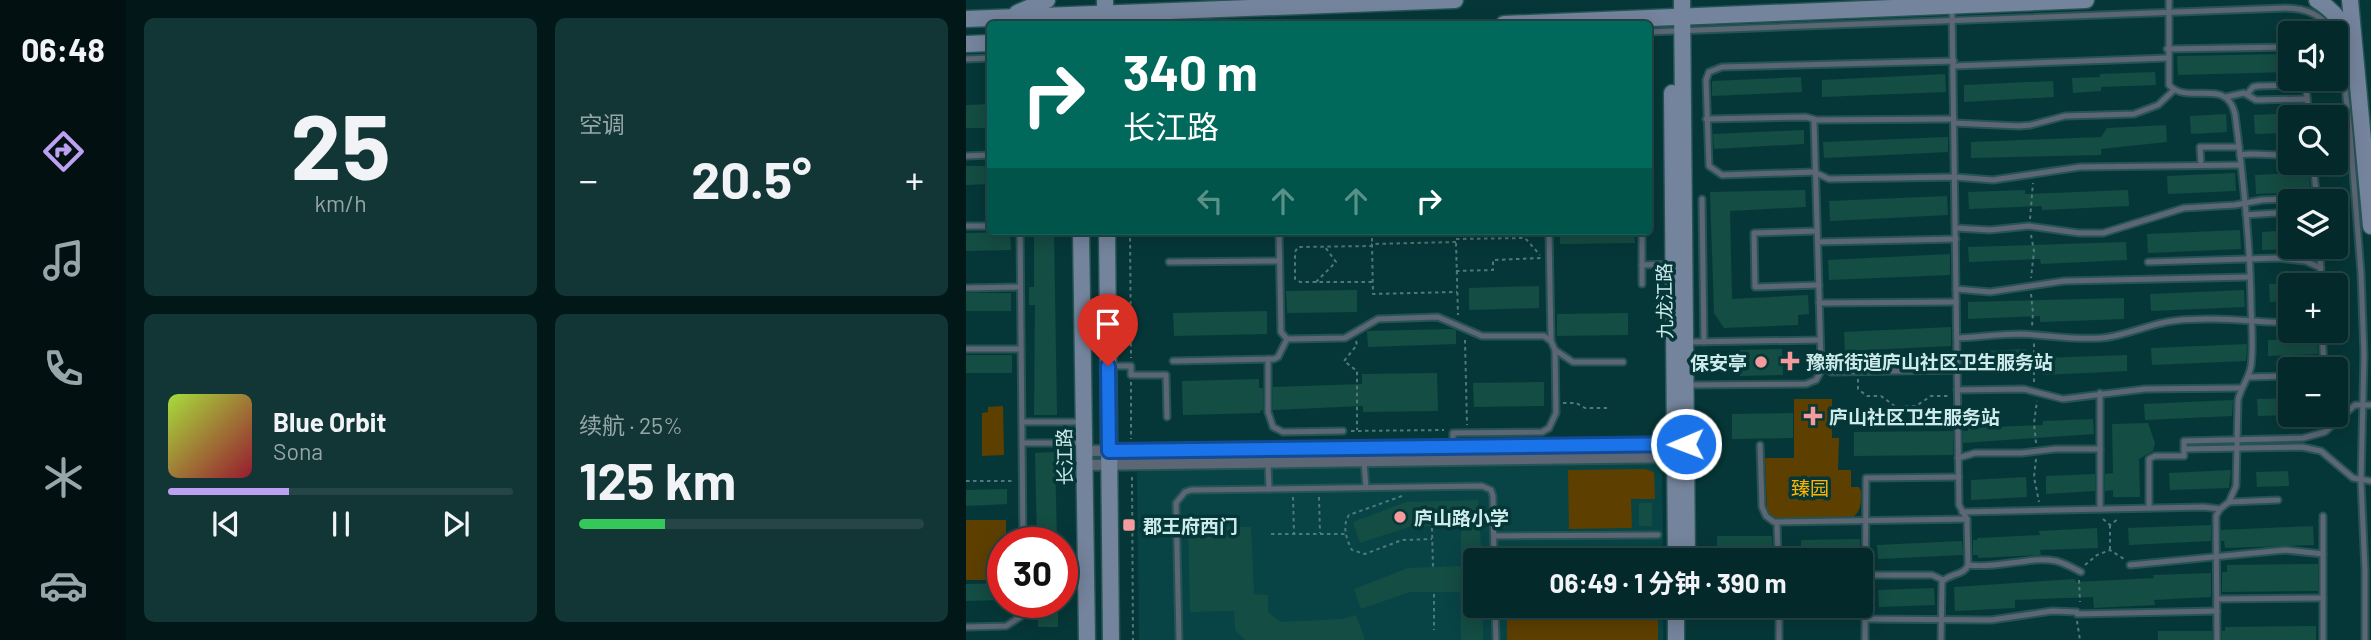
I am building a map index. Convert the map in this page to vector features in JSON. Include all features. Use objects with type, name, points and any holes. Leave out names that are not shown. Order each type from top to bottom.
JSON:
[{"type":"street","points":[[1005,18],[1047,0]]},
{"type":"street","points":[[1168,0],[1219,6]]},
{"type":"street","points":[[966,19],[1219,6],[1455,0]]},
{"type":"street","name":"九龙江路","points":[[1671,0],[1677,25]]},
{"type":"street","name":"九龙江路","points":[[1682,0],[1677,25],[1681,450],[1686,548]]},
{"type":"street","points":[[1652,25],[1952,14],[2086,0]]},
{"type":"street","points":[[2317,0],[2330,9],[2345,28],[2357,59]]},
{"type":"street","points":[[2350,0],[2368,153],[2371,226]]},
{"type":"street","points":[[966,44],[987,43]]},
{"type":"street","name":"长江路","points":[[1082,235],[1087,640]]},
{"type":"street","points":[[1107,235],[1111,640]]},
{"type":"street","points":[[1109,457],[1132,451],[1453,447],[1681,450]]},
{"type":"street","points":[[1085,453],[1132,463],[1454,459],[1681,450]]},
{"type":"street","name":"九龙江路","points":[[1677,548],[1681,450]]},
{"type":"street","points":[[1676,618],[1676,640]]},
{"type":"street","points":[[1687,618],[1687,640]]},
{"type":"lane","points":[[2168,0],[2167,58],[2169,85],[2174,90],[2182,93],[2214,93],[2226,97],[2248,93],[2253,87],[2278,84]]},
{"type":"lane","points":[[1943,580],[1964,571],[1968,565],[1967,519],[1959,505],[1952,14],[2296,8],[2320,17],[2323,21]]},
{"type":"lane","points":[[1652,31],[1677,25]]},
{"type":"lane","points":[[2167,49],[2278,47]]},
{"type":"lane","points":[[966,59],[987,58]]},
{"type":"lane","points":[[2167,58],[1722,67],[1714,69],[1706,77],[1707,161],[1711,170],[1722,175],[1816,173],[1829,180],[1955,177],[1993,180],[2080,167],[2241,165]]},
{"type":"lane","points":[[1706,119],[1805,117],[1814,120],[1954,121],[2019,126],[2065,116],[2134,114],[2150,110],[2174,90]]},
{"type":"lane","points":[[2306,91],[2308,105]]},
{"type":"lane","points":[[2345,91],[2358,218],[2364,355],[2361,481],[2365,640]]},
{"type":"lane","points":[[2248,93],[2256,100],[2307,99]]},
{"type":"lane","points":[[2217,640],[2216,516],[2229,502],[2236,486],[2238,400],[2248,377],[2251,361],[2252,322],[2250,259],[2240,155],[2233,106],[2226,97]]},
{"type":"lane","points":[[1814,120],[1823,367],[1831,372],[1957,370]]},
{"type":"lane","points":[[2201,165],[2200,148],[2239,147]]},
{"type":"lane","points":[[2240,155],[2255,153],[2278,156]]},
{"type":"lane","points":[[966,156],[987,155]]},
{"type":"lane","points":[[1702,199],[1704,342]]},
{"type":"lane","points":[[1956,228],[1990,230],[2029,226],[2079,233],[2103,233],[2184,208],[2278,200]]},
{"type":"lane","points":[[2246,215],[2278,213]]},
{"type":"lane","points":[[966,226],[987,226]]},
{"type":"lane","points":[[1817,231],[1754,233],[1755,286],[1819,285]]},
{"type":"lane","points":[[1020,235],[1023,527]]},
{"type":"lane","points":[[1279,235],[1281,332],[1287,339]]},
{"type":"lane","points":[[1454,459],[1453,433],[1542,432],[1552,425],[1556,403],[1555,350],[1551,341],[1549,235]]},
{"type":"lane","points":[[1642,235],[1642,284]]},
{"type":"lane","points":[[1818,242],[1956,239]]},
{"type":"lane","points":[[2148,262],[2294,259],[2321,268]]},
{"type":"lane","points":[[2321,259],[2321,273]]},
{"type":"lane","points":[[1170,262],[1279,261]]},
{"type":"lane","points":[[1642,265],[1679,264]]},
{"type":"lane","points":[[1956,289],[1990,292],[2064,281],[2250,276]]},
{"type":"lane","points":[[966,288],[1020,287]]},
{"type":"lane","points":[[1819,303],[1956,302]]},
{"type":"lane","points":[[1287,339],[1345,338],[1382,318],[1438,317],[1482,336],[1544,336],[1551,341]]},
{"type":"lane","points":[[1957,338],[2022,334],[2058,339],[2112,337],[2174,321],[2228,319],[2278,323]]},
{"type":"lane","points":[[1173,361],[1268,359],[1278,356],[1287,339]]},
{"type":"lane","points":[[1680,342],[1820,340]]},
{"type":"lane","points":[[966,349],[1021,349]]},
{"type":"lane","points":[[1555,350],[1573,362],[1623,362]]},
{"type":"lane","points":[[1268,359],[1268,412],[1273,428],[1283,432],[1343,431]]},
{"type":"lane","points":[[1108,366],[1131,366],[1131,375],[1166,375],[1167,416]]},
{"type":"lane","points":[[1680,385],[1806,384],[1816,380],[1823,367]]},
{"type":"lane","points":[[2248,377],[2278,376]]},
{"type":"lane","points":[[1958,393],[2024,389],[2063,399],[2145,389],[2241,388]]},
{"type":"lane","points":[[2100,393],[2100,509]]},
{"type":"lane","points":[[2149,508],[2149,459],[2184,456],[2184,441],[2303,439],[2332,426],[2355,405],[2371,405]]},
{"type":"lane","points":[[1022,422],[1084,422]]},
{"type":"lane","points":[[1023,443],[1085,453]]},
{"type":"lane","points":[[1759,445],[1762,507],[1766,516],[1777,523],[1967,519]]},
{"type":"lane","points":[[2184,449],[2302,447],[2328,456],[2353,478],[2371,481]]},
{"type":"lane","points":[[1958,458],[1975,453],[2100,449]]},
{"type":"lane","points":[[1364,461],[1366,487]]},
{"type":"lane","points":[[1268,462],[1269,489]]},
{"type":"lane","points":[[1867,548],[1866,478],[1959,477]]},
{"type":"lane","points":[[1179,640],[1176,503],[1185,492],[1191,490],[1476,485],[1491,490],[1493,496],[1494,548]]},
{"type":"lane","points":[[2229,502],[2278,500]]},
{"type":"lane","points":[[1962,512],[2220,509]]},
{"type":"lane","points":[[2323,516],[2323,640]]},
{"type":"lane","points":[[1777,523],[1778,548]]},
{"type":"lane","points":[[1494,536],[1658,535]]},
{"type":"lane","points":[[2130,565],[2285,550],[2323,554]]},
{"type":"lane","points":[[1968,565],[1984,567],[2042,560],[2056,561],[2081,572]]},
{"type":"lane","points":[[1873,575],[1932,575],[1943,580]]},
{"type":"lane","points":[[1941,640],[1943,580]]},
{"type":"lane","points":[[2217,599],[2323,598]]},
{"type":"lane","points":[[1865,640],[1867,620],[1991,620],[2052,611],[2217,611]]},
{"type":"lane","points":[[966,626],[1006,626],[1018,618]]},
{"type":"lane","points":[[1495,618],[1496,640]]},
{"type":"lane","points":[[1779,618],[1779,640]]},
{"type":"path","points":[[1129,235],[1131,366]]},
{"type":"path","points":[[1372,235],[1373,294],[1457,292]]},
{"type":"path","points":[[1456,235],[1458,326]]},
{"type":"path","points":[[1373,282],[1300,282],[1295,279],[1295,252],[1298,247],[1525,238],[1543,258],[1493,260],[1493,270],[1456,271]]},
{"type":"path","points":[[1316,282],[1336,262],[1325,247]]},
{"type":"path","points":[[1465,330],[1467,433]]},
{"type":"path","points":[[1354,335],[1357,345],[1345,362],[1357,371],[1357,431]]},
{"type":"path","points":[[1858,372],[1858,388],[1867,396],[1881,396],[1896,407],[1916,406],[1931,396],[1958,393]]},
{"type":"path","points":[[1131,375],[1132,451]]},
{"type":"path","points":[[1556,403],[1607,408]]},
{"type":"path","points":[[1343,431],[1453,430]]},
{"type":"path","points":[[1132,463],[1133,640]]},
{"type":"path","points":[[966,481],[1023,480]]},
{"type":"path","points":[[1293,488],[1294,534]]},
{"type":"path","points":[[1319,488],[1320,534]]},
{"type":"path","points":[[1408,494],[1349,515],[1345,521],[1346,534],[1352,550],[1365,554],[1402,540],[1432,539]]},
{"type":"path","points":[[2110,524],[2110,550]]},
{"type":"path","points":[[1432,528],[1433,567]]},
{"type":"path","points":[[1271,534],[1346,534]]},
{"type":"path","points":[[2080,640],[2077,613],[2081,597],[2081,572],[2091,559],[2110,550],[2118,553],[2130,565]]},
{"type":"path","points":[[1434,594],[1434,630]]},
{"type":"shaded area","name":"庐山路小学","points":[[1654,463],[1662,467],[1663,548],[1463,548],[1463,618],[1663,618],[1663,640],[1139,640],[1137,473],[1146,470]]},
{"type":"green space","name":"臻园","points":[[1794,399],[1832,399],[1832,438],[1839,438],[1838,470],[1851,470],[1851,487],[1859,487],[1861,491],[1859,510],[1850,519],[1777,519],[1767,513],[1765,458],[1794,458]]},
{"type":"green space","points":[[1003,406],[1004,455],[982,456],[982,413],[988,412],[988,407]]},
{"type":"green space","points":[[1645,469],[1654,472],[1655,499],[1631,499],[1632,528],[1569,529],[1568,470]]},
{"type":"green space","points":[[966,520],[1006,520],[1006,527],[987,527],[987,580],[966,580]]},
{"type":"green space","points":[[1507,618],[1658,618],[1658,640],[1507,640]]},
{"type":"building","points":[[2278,54],[2278,72],[2178,75],[2177,56]]},
{"type":"building","points":[[2155,72],[2156,85],[2101,87],[2101,91],[2073,93],[2072,78]]},
{"type":"building","points":[[1945,74],[1946,92],[1822,97],[1822,80]]},
{"type":"building","points":[[1801,77],[1802,92],[1712,96],[1712,81]]},
{"type":"building","points":[[2053,81],[2054,97],[1964,102],[1964,85]]},
{"type":"building","points":[[987,104],[987,128],[966,128],[966,105]]},
{"type":"building","points":[[2226,114],[2227,132],[2191,134],[2190,116]]},
{"type":"building","points":[[2278,114],[2278,133],[2255,134],[2254,115]]},
{"type":"building","points":[[2166,125],[2167,142],[2101,149],[2101,155],[1971,158],[1971,142],[2101,137],[2107,128]]},
{"type":"building","points":[[1804,130],[1804,144],[1714,149],[1713,134]]},
{"type":"building","points":[[1948,137],[1948,152],[1824,158],[1823,142]]},
{"type":"building","points":[[966,166],[987,166],[987,184],[966,185]]},
{"type":"building","points":[[2235,173],[2236,191],[2168,194],[2167,176]]},
{"type":"building","points":[[2255,175],[2309,175],[2310,189],[2278,189],[2278,193],[2256,194]]},
{"type":"building","points":[[1805,190],[1806,207],[1730,211],[1732,299],[1808,295],[1809,314],[1798,315],[1798,325],[1724,328],[1714,313],[1710,192]]},
{"type":"building","points":[[2025,190],[2025,194],[2128,190],[2129,206],[2042,210],[2042,206],[1969,209],[1968,192]]},
{"type":"building","points":[[1947,196],[1948,215],[1830,221],[1829,201]]},
{"type":"building","points":[[2240,230],[2241,249],[2148,253],[2147,234]]},
{"type":"building","points":[[2278,231],[2278,249],[2262,250],[2262,232]]},
{"type":"building","points":[[966,233],[1010,235],[1011,250],[966,251]]},
{"type":"building","points":[[1034,235],[1054,235],[1057,415],[1034,415],[1035,305],[1029,305],[1029,287],[1034,287]]},
{"type":"building","points":[[1560,235],[1634,235],[1635,243],[1560,244]]},
{"type":"building","points":[[2126,242],[2127,260],[2041,264],[2040,259],[1969,262],[1968,247]]},
{"type":"building","points":[[1950,254],[1950,275],[1829,280],[1828,260]]},
{"type":"building","points":[[2269,284],[2278,284],[2278,302],[2270,302]]},
{"type":"building","points":[[1539,286],[1539,308],[1469,310],[1469,288]]},
{"type":"building","points":[[1357,290],[1357,312],[1287,313],[1286,291]]},
{"type":"building","points":[[2244,290],[2245,307],[2151,311],[2150,294]]},
{"type":"building","points":[[966,293],[1011,293],[1011,311],[966,311]]},
{"type":"building","points":[[2124,298],[2124,319],[2040,322],[2040,316],[1968,319],[1968,302]]},
{"type":"building","points":[[1267,311],[1267,334],[1174,336],[1173,313]]},
{"type":"building","points":[[1628,313],[1628,335],[1557,336],[1557,314]]},
{"type":"building","points":[[1951,327],[1951,346],[1845,351],[1844,332]]},
{"type":"building","points":[[1456,330],[1456,344],[1368,347],[1367,331]]},
{"type":"building","points":[[2268,340],[2278,340],[2278,343],[2317,343],[2318,354],[2268,356]]},
{"type":"building","points":[[2247,344],[2246,361],[2152,365],[2151,348]]},
{"type":"building","name":"保安亭","points":[[1782,349],[1783,375],[1740,376],[1740,350]]},
{"type":"building","points":[[2026,349],[2026,367],[1969,370],[1968,352]]},
{"type":"building","points":[[966,355],[1012,355],[1012,373],[966,373]]},
{"type":"building","points":[[2127,355],[2127,371],[2043,375],[2042,358]]},
{"type":"building","points":[[1437,373],[1438,411],[1363,412],[1363,406],[1273,410],[1273,387],[1362,384],[1362,374]]},
{"type":"building","points":[[1259,379],[1259,388],[1263,388],[1263,410],[1260,413],[1183,415],[1182,381]]},
{"type":"building","points":[[1544,382],[1544,406],[1474,407],[1473,383]]},
{"type":"building","points":[[2278,398],[2278,415],[2258,416],[2257,399]]},
{"type":"building","points":[[2233,400],[2232,416],[2145,420],[2144,404]]},
{"type":"building","points":[[1793,413],[1793,438],[1732,439],[1732,414]]},
{"type":"building","points":[[2093,419],[2094,434],[1963,443],[1963,431],[1968,431],[1968,428],[2043,425],[2043,421]]},
{"type":"building","points":[[2148,423],[2155,443],[2153,451],[2139,459],[2140,497],[2113,497],[2113,490],[2105,491],[2105,474],[2113,473],[2112,424]]},
{"type":"building","points":[[1953,431],[1953,455],[1854,456],[1854,432]]},
{"type":"building","points":[[1055,452],[1057,527],[1037,527],[1035,453]]},
{"type":"building","points":[[2231,470],[2229,488],[2170,490],[2169,473]]},
{"type":"building","points":[[2288,471],[2289,486],[2257,487],[2256,472]]},
{"type":"building","points":[[2095,474],[2095,491],[2046,494],[2046,476]]},
{"type":"building","points":[[2026,477],[2027,497],[1971,500],[1971,480]]},
{"type":"building","points":[[1007,489],[1007,504],[966,506],[966,490]]},
{"type":"building","points":[[1478,500],[1481,548],[1463,548],[1463,618],[1483,618],[1483,640],[1461,640],[1460,592],[1410,592],[1361,609],[1354,589],[1408,568],[1461,566],[1461,525],[1409,527],[1360,543],[1353,522],[1406,502]]},
{"type":"building","points":[[1639,503],[1652,503],[1652,526],[1639,526]]},
{"type":"building","points":[[2211,525],[2211,541],[2129,545],[2128,528]]},
{"type":"building","points":[[1188,526],[1251,527],[1254,594],[1268,595],[1268,612],[1281,622],[1342,619],[1356,615],[1365,640],[1245,640],[1235,630],[1234,611],[1190,612]]},
{"type":"building","points":[[2313,526],[2314,545],[2225,548],[2224,541],[2221,541],[2221,530]]},
{"type":"building","points":[[2097,528],[2098,548],[2040,550],[2041,555],[1978,558],[1978,555],[1973,555],[1973,540],[1977,538],[2040,535],[2039,531]]},
{"type":"building","points":[[1717,536],[1772,536],[1773,548],[1717,548]]},
{"type":"building","points":[[1860,539],[1860,548],[1801,548],[1801,540]]},
{"type":"building","points":[[1962,541],[1963,555],[1878,559],[1877,545]]},
{"type":"building","points":[[2318,564],[2318,591],[2222,592],[2222,572],[2227,572],[2227,565]]},
{"type":"building","points":[[2211,573],[2211,597],[2154,600],[2155,605],[2094,608],[2093,597],[2015,600],[2015,608],[1955,611],[1954,587]]},
{"type":"building","points":[[987,583],[987,600],[966,601],[966,584]]},
{"type":"building","points":[[1934,588],[1935,605],[1879,607],[1878,590]]},
{"type":"building","points":[[1038,618],[1058,618],[1058,627],[1038,627]]},
{"type":"building","points":[[2316,626],[2316,640],[2222,640],[2225,627]]},
{"type":"building","points":[[2158,631],[2212,631],[2212,640],[2158,640]]},
{"type":"place","name":"豫新街道庐山社区卫生服务站","points":[[1790,361]]},
{"type":"place","name":"保安亭","points":[[1761,362]]},
{"type":"place","name":"庐山社区卫生服务站","points":[[1813,416]]},
{"type":"place","name":"庐山路小学","points":[[1400,517]]},
{"type":"place","name":"郡王府西门","points":[[1129,525]]},
{"type":"route","points":[[1108,366],[1109,451],[1686,444]]}]
